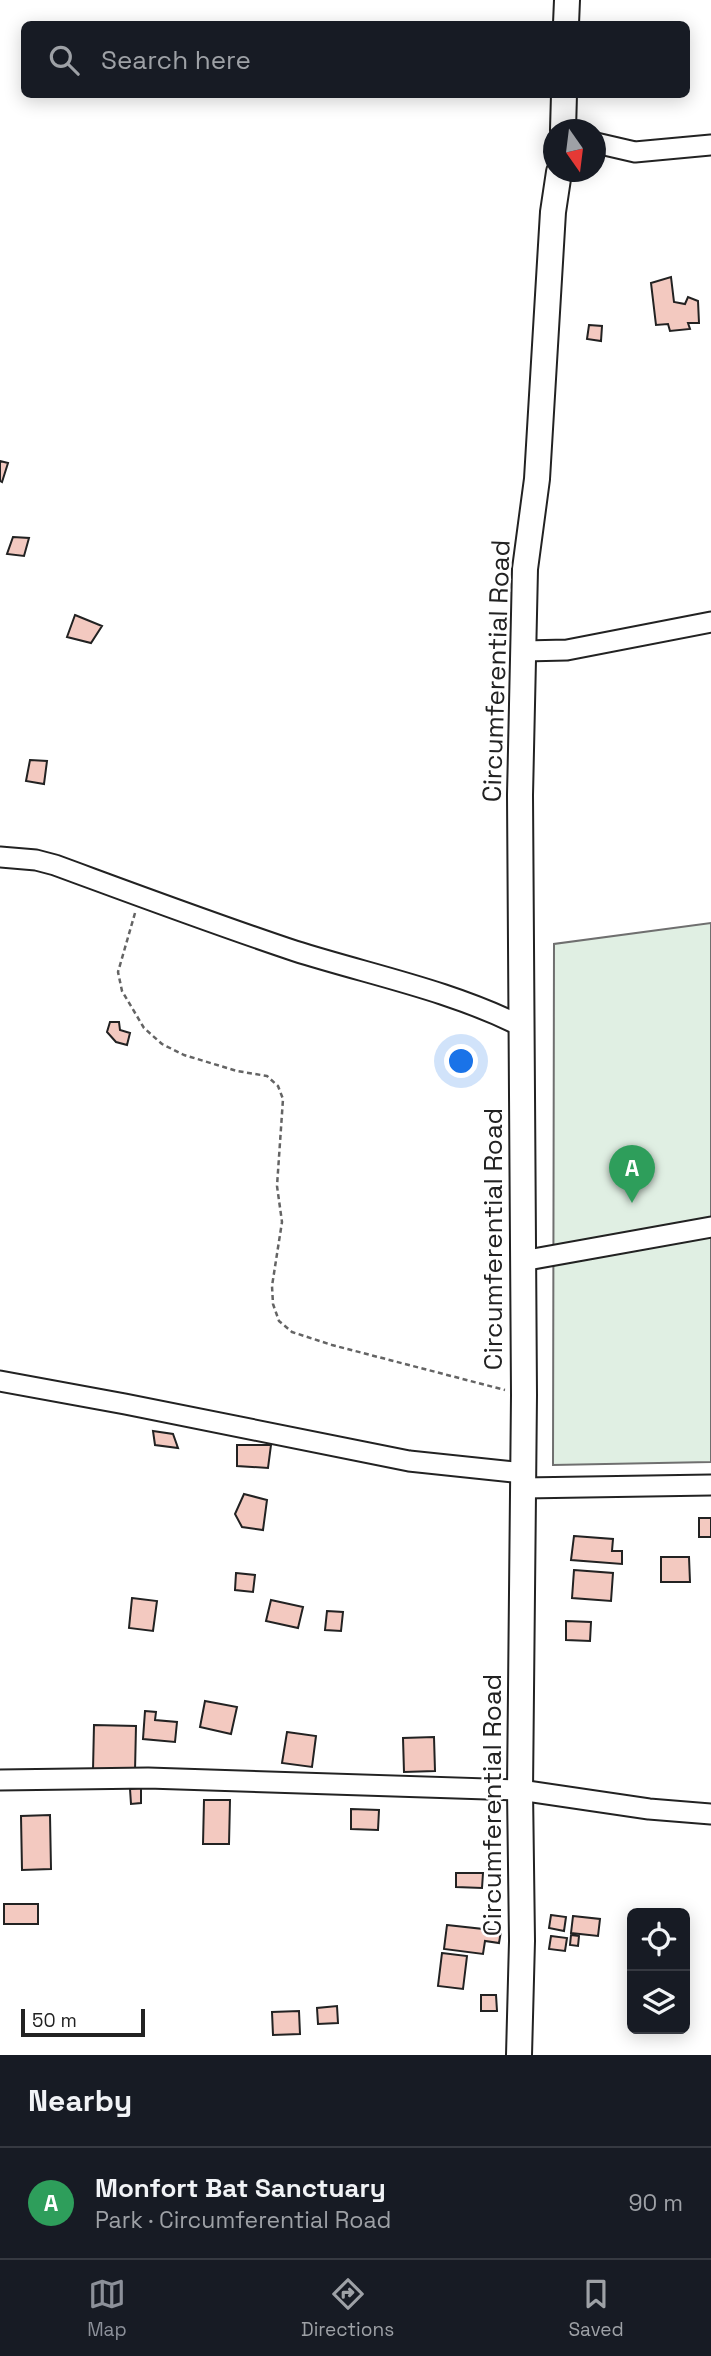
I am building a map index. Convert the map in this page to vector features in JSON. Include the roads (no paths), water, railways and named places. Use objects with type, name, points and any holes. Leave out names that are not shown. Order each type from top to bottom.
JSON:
[{"type":"main road","points":[[566,21],[567,0]]},
{"type":"main road","points":[[563,119],[564,98]]},
{"type":"main road","name":"Circumferential Road","points":[[519,2055],[522,1941],[520,1790],[524,1395],[520,795],[526,569],[537,479],[553,212],[558,182]]},
{"type":"street","points":[[606,145],[635,152],[711,145]]},
{"type":"street","points":[[524,651],[567,650],[711,622]]},
{"type":"street","points":[[0,858],[36,860],[55,865],[297,951],[452,996],[521,1026]]},
{"type":"street","points":[[522,1261],[711,1227]]},
{"type":"street","points":[[0,1381],[523,1481],[711,1485]]},
{"type":"street","points":[[0,1780],[148,1778],[520,1790],[649,1809],[711,1814]]},
{"type":"place","name":"Monfort Bat Sanctuary","points":[[632,1203]]}]
